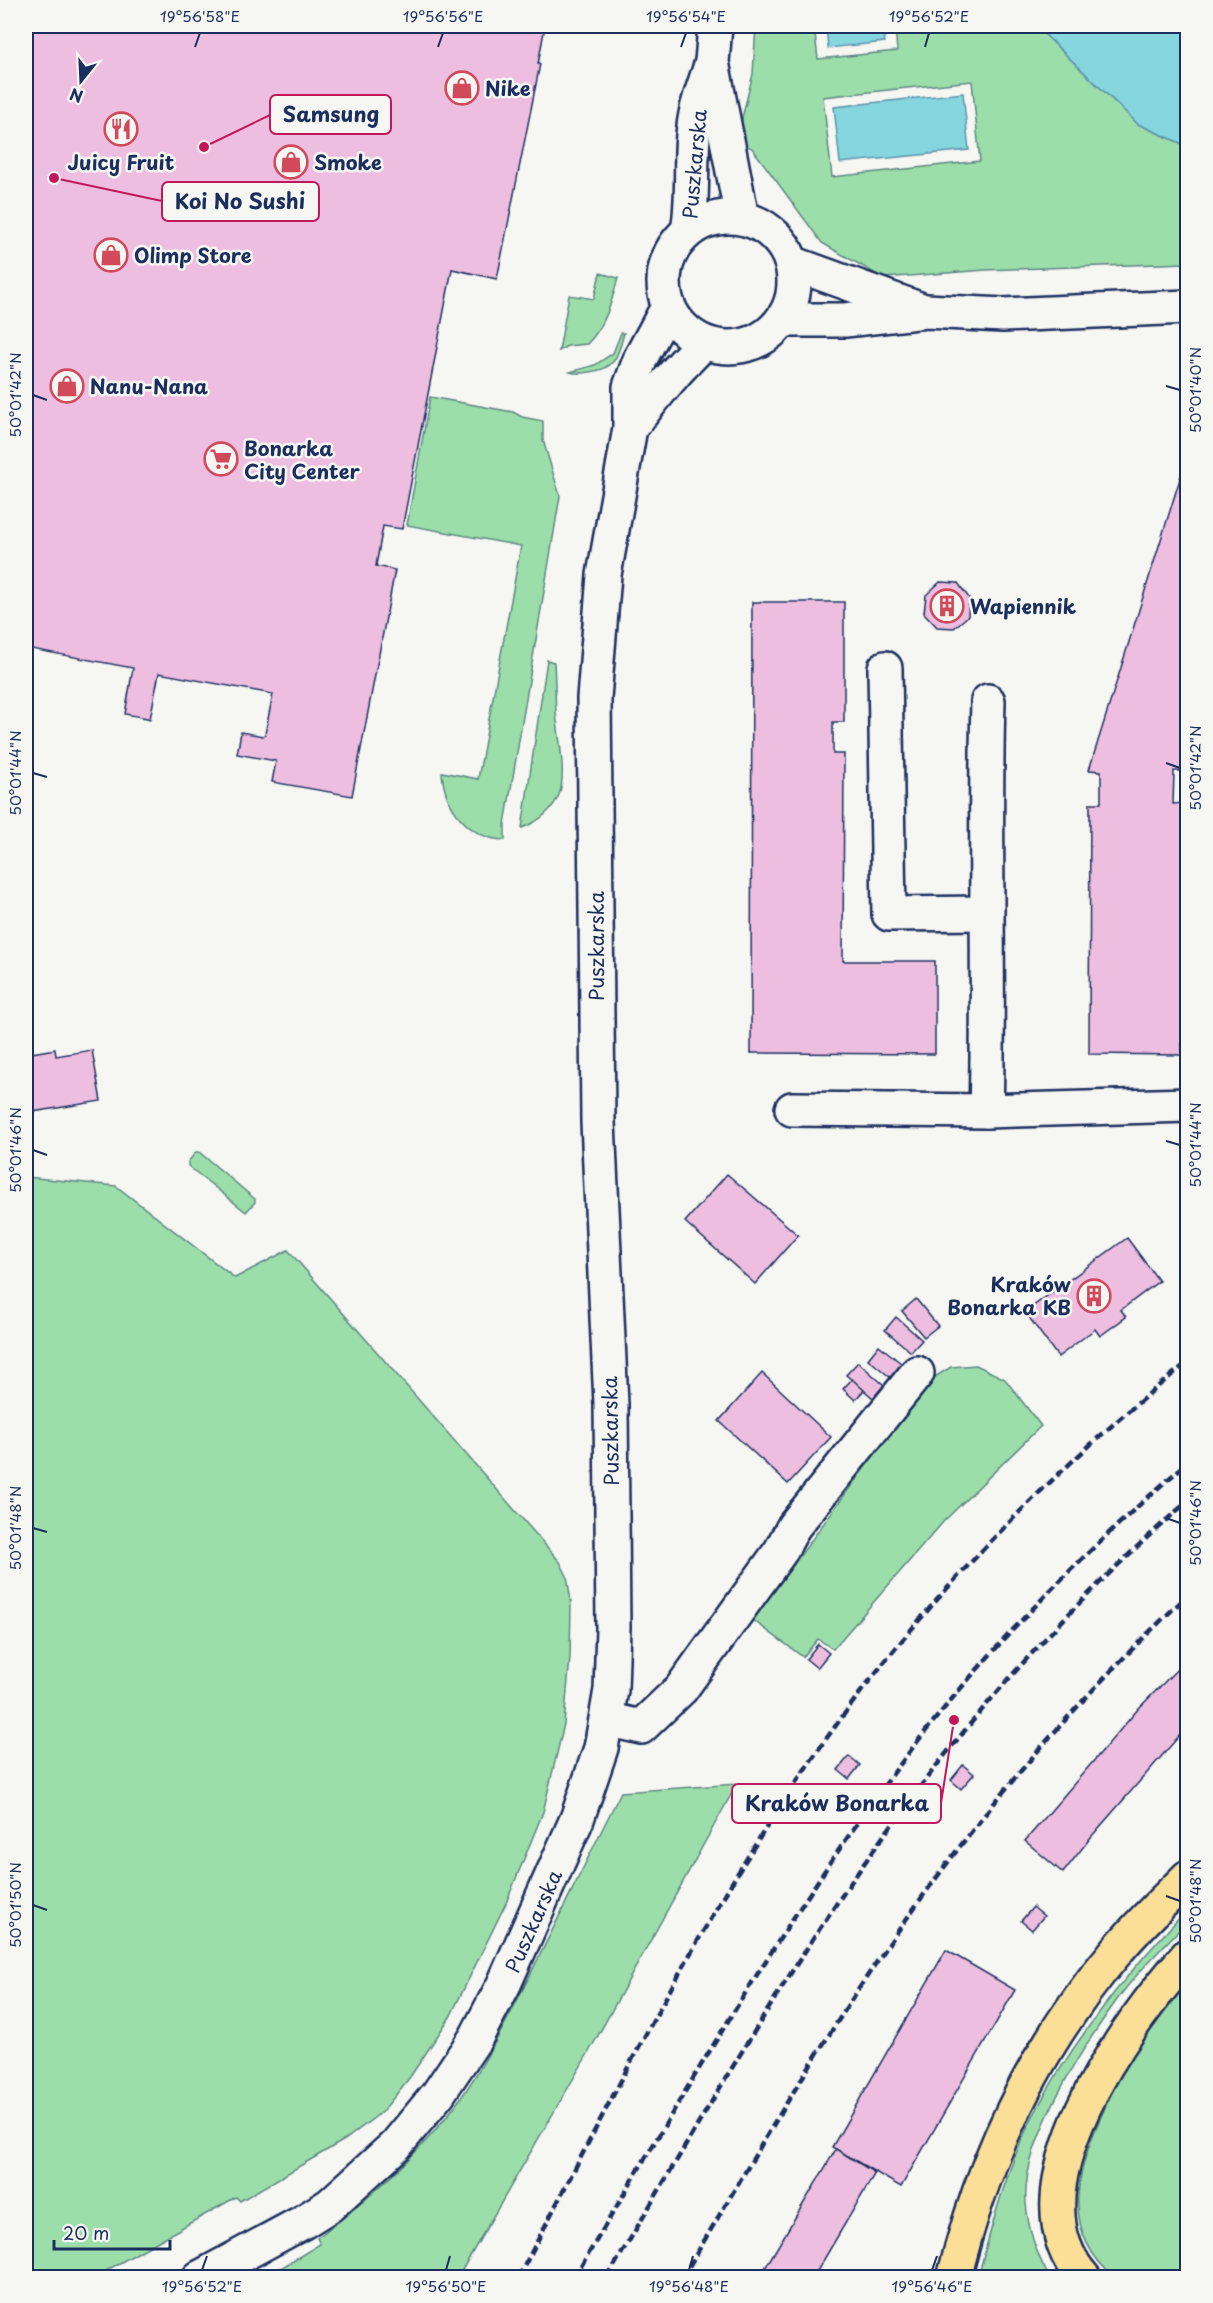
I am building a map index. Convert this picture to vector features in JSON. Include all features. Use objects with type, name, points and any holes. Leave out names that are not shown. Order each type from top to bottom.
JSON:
[{"type":"main road","points":[[954,2277],[985,2172],[1001,2134],[1038,2063],[1086,1990],[1115,1953],[1188,1877]]},
{"type":"main road","points":[[1084,2277],[1067,2253],[1057,2213],[1057,2193],[1062,2163],[1101,2073],[1119,2043],[1167,1978],[1188,1955]]},
{"type":"street","name":"Puszkarska","points":[[688,231],[691,214],[691,167],[696,115],[712,62],[715,26]]},
{"type":"street","name":"Puszkarska","points":[[712,62],[742,218]]},
{"type":"street","points":[[742,218],[755,222],[774,235],[786,250],[792,263],[794,292],[782,320],[770,333],[756,342],[739,347],[722,348],[704,343],[689,334],[677,322],[664,290],[664,273],[669,256],[688,231],[713,219],[742,218]]},
{"type":"street","points":[[792,263],[926,311]]},
{"type":"street","name":"Puszkarska","points":[[200,2277],[330,2205],[396,2145],[438,2094],[475,2039],[499,1994],[555,1873],[592,1779],[607,1719],[612,1662],[613,1558],[611,1404],[598,1122],[594,698],[604,574],[630,428],[630,387],[634,371],[669,307]]},
{"type":"street","points":[[782,320],[845,320],[926,311],[1003,315],[1188,307]]},
{"type":"street","name":"Puszkarska","points":[[630,428],[680,365],[704,343]]},
{"type":"street","points":[[885,668],[889,914],[986,913]]},
{"type":"street","points":[[986,1111],[985,786],[988,701]]},
{"type":"street","points":[[792,1109],[986,1111],[1188,1105]]},
{"type":"street","points":[[607,1719],[641,1728],[681,1689],[780,1552],[794,1526],[917,1373]]},
{"type":"green space","points":[[756,26],[814,26],[818,59],[897,51],[895,26],[1036,26],[1138,124],[1187,146],[1187,263],[985,270],[883,278],[822,243],[752,148],[736,142],[753,74]],"holes":[[[972,81],[980,161],[832,177],[823,97]]]},
{"type":"green space","points":[[600,273],[618,278],[610,305],[599,329],[587,344],[567,346],[559,351],[569,295],[594,299]]},
{"type":"green space","points":[[621,333],[624,333],[617,355],[605,368],[579,373],[570,372],[595,365],[613,353]]},
{"type":"green space","points":[[430,397],[513,412],[522,417],[543,421],[543,440],[560,496],[505,824],[505,840],[480,834],[461,819],[453,809],[448,797],[442,772],[478,779],[521,546],[407,525]]},
{"type":"green space","points":[[547,660],[554,662],[556,712],[562,765],[561,786],[556,801],[548,811],[534,823],[522,828]]},
{"type":"green space","points":[[196,1152],[199,1152],[255,1199],[246,1212],[188,1166],[188,1162]]},
{"type":"green space","points":[[26,1177],[116,1186],[235,1278],[288,1250],[560,1562],[567,1576],[571,1602],[570,1658],[564,1724],[543,1812],[506,1903],[450,2017],[410,2077],[383,2111],[346,2139],[240,2201],[236,2197],[95,2277],[26,2277]]},
{"type":"green space","points":[[976,1365],[1005,1379],[1041,1426],[944,1521],[833,1649],[818,1639],[803,1657],[753,1620],[928,1381],[951,1367]]},
{"type":"green space","points":[[737,1784],[590,2050],[458,2277],[266,2277],[320,2244],[317,2238],[396,2172],[431,2135],[463,2095],[512,2011],[621,1792]]},
{"type":"green space","points":[[1187,1910],[1187,1922],[1135,1977],[1105,2017],[1073,2067],[1044,2124],[1027,2179],[1026,2203],[1034,2242],[1049,2277],[978,2277],[1000,2198],[1021,2141],[1046,2093],[1081,2037],[1121,1984]]},
{"type":"green space","points":[[1187,1980],[1187,2277],[1115,2278],[1098,2261],[1086,2242],[1080,2223],[1078,2203],[1084,2161],[1116,2083],[1129,2060],[1142,2038]]},
{"type":"water","points":[[826,26],[883,26],[885,42],[828,48]]},
{"type":"water","points":[[1036,26],[1187,26],[1187,146],[1138,124]]},
{"type":"water","points":[[963,93],[969,150],[840,163],[834,107]]},
{"type":"building","name":"Bonarka City Center","points":[[26,26],[545,26],[538,64],[540,64],[497,279],[452,269],[402,529],[383,526],[376,566],[395,570],[352,796],[272,782],[276,761],[237,754],[241,732],[263,736],[265,734],[273,694],[159,673],[150,719],[125,714],[133,668],[26,648]]},
{"type":"building","points":[[1188,453],[1188,734],[1184,746],[1188,747],[1188,765],[1185,771],[1174,771],[1173,804],[1183,803],[1182,1055],[1089,1054],[1090,803],[1101,803],[1101,771],[1089,770]]},
{"type":"building","name":"Wapiennik","points":[[940,582],[958,583],[969,598],[968,616],[954,628],[937,627],[924,613],[926,595]]},
{"type":"building","points":[[752,602],[844,602],[844,722],[833,722],[833,754],[844,754],[843,961],[935,961],[935,1054],[751,1053]]},
{"type":"building","points":[[55,1049],[56,1056],[92,1050],[101,1101],[26,1113],[26,1054]]},
{"type":"building","points":[[727,1174],[798,1235],[755,1284],[685,1222]]},
{"type":"building","name":"Kraków Bonarka KB","points":[[1127,1238],[1159,1281],[1121,1310],[1126,1317],[1100,1336],[1095,1329],[1058,1357],[1025,1312]]},
{"type":"building","points":[[916,1299],[938,1326],[924,1337],[902,1311]]},
{"type":"building","points":[[896,1317],[922,1340],[911,1352],[885,1330]]},
{"type":"building","points":[[879,1345],[902,1364],[891,1378],[868,1359]]},
{"type":"building","points":[[858,1362],[884,1385],[873,1398],[846,1375]]},
{"type":"building","points":[[762,1373],[831,1437],[788,1484],[719,1421]]},
{"type":"building","points":[[852,1379],[864,1390],[855,1400],[843,1389]]},
{"type":"building","points":[[818,1644],[829,1653],[817,1668],[806,1659]]},
{"type":"building","points":[[1188,1658],[1188,1726],[1091,1837],[1063,1873],[1025,1841],[1139,1708]]},
{"type":"building","points":[[849,1756],[860,1765],[849,1779],[838,1770]]},
{"type":"building","points":[[963,1765],[974,1774],[961,1789],[951,1780]]},
{"type":"building","points":[[1033,1907],[1044,1916],[1032,1930],[1021,1921]]},
{"type":"building","points":[[946,1950],[1015,1990],[901,2187],[832,2147]]},
{"type":"building","points":[[836,2149],[875,2173],[813,2278],[759,2278]]},
{"type":"railway","points":[[518,2278],[685,1963],[730,1885],[828,1736],[916,1624],[1026,1505],[1105,1432],[1188,1362]]},
{"type":"railway","points":[[574,2278],[759,1971],[838,1852],[913,1747],[985,1660],[1063,1577],[1188,1462]]},
{"type":"railway","points":[[607,2278],[772,2003],[861,1868],[908,1803],[957,1740],[1039,1646],[1096,1586],[1188,1501]]},
{"type":"railway","points":[[682,2278],[823,2045],[872,1969],[943,1869],[980,1820],[1059,1727],[1188,1595]]},
{"type":"place","name":"Nike","points":[[462,88]]},
{"type":"place","name":"Juicy Fruit","points":[[121,129]]},
{"type":"place","name":"Samsung","points":[[204,147]]},
{"type":"place","name":"Smoke","points":[[291,162]]},
{"type":"place","name":"Koi No Sushi","points":[[54,178]]},
{"type":"place","name":"Olimp Store","points":[[111,255]]},
{"type":"place","name":"Nanu-Nana","points":[[67,386]]},
{"type":"place","name":"Bonarka City Center","points":[[221,459]]},
{"type":"place","name":"Wapiennik","points":[[947,606]]},
{"type":"place","name":"Kraków Bonarka KB","points":[[1094,1296]]},
{"type":"place","name":"Kraków Bonarka","points":[[954,1720]]}]
